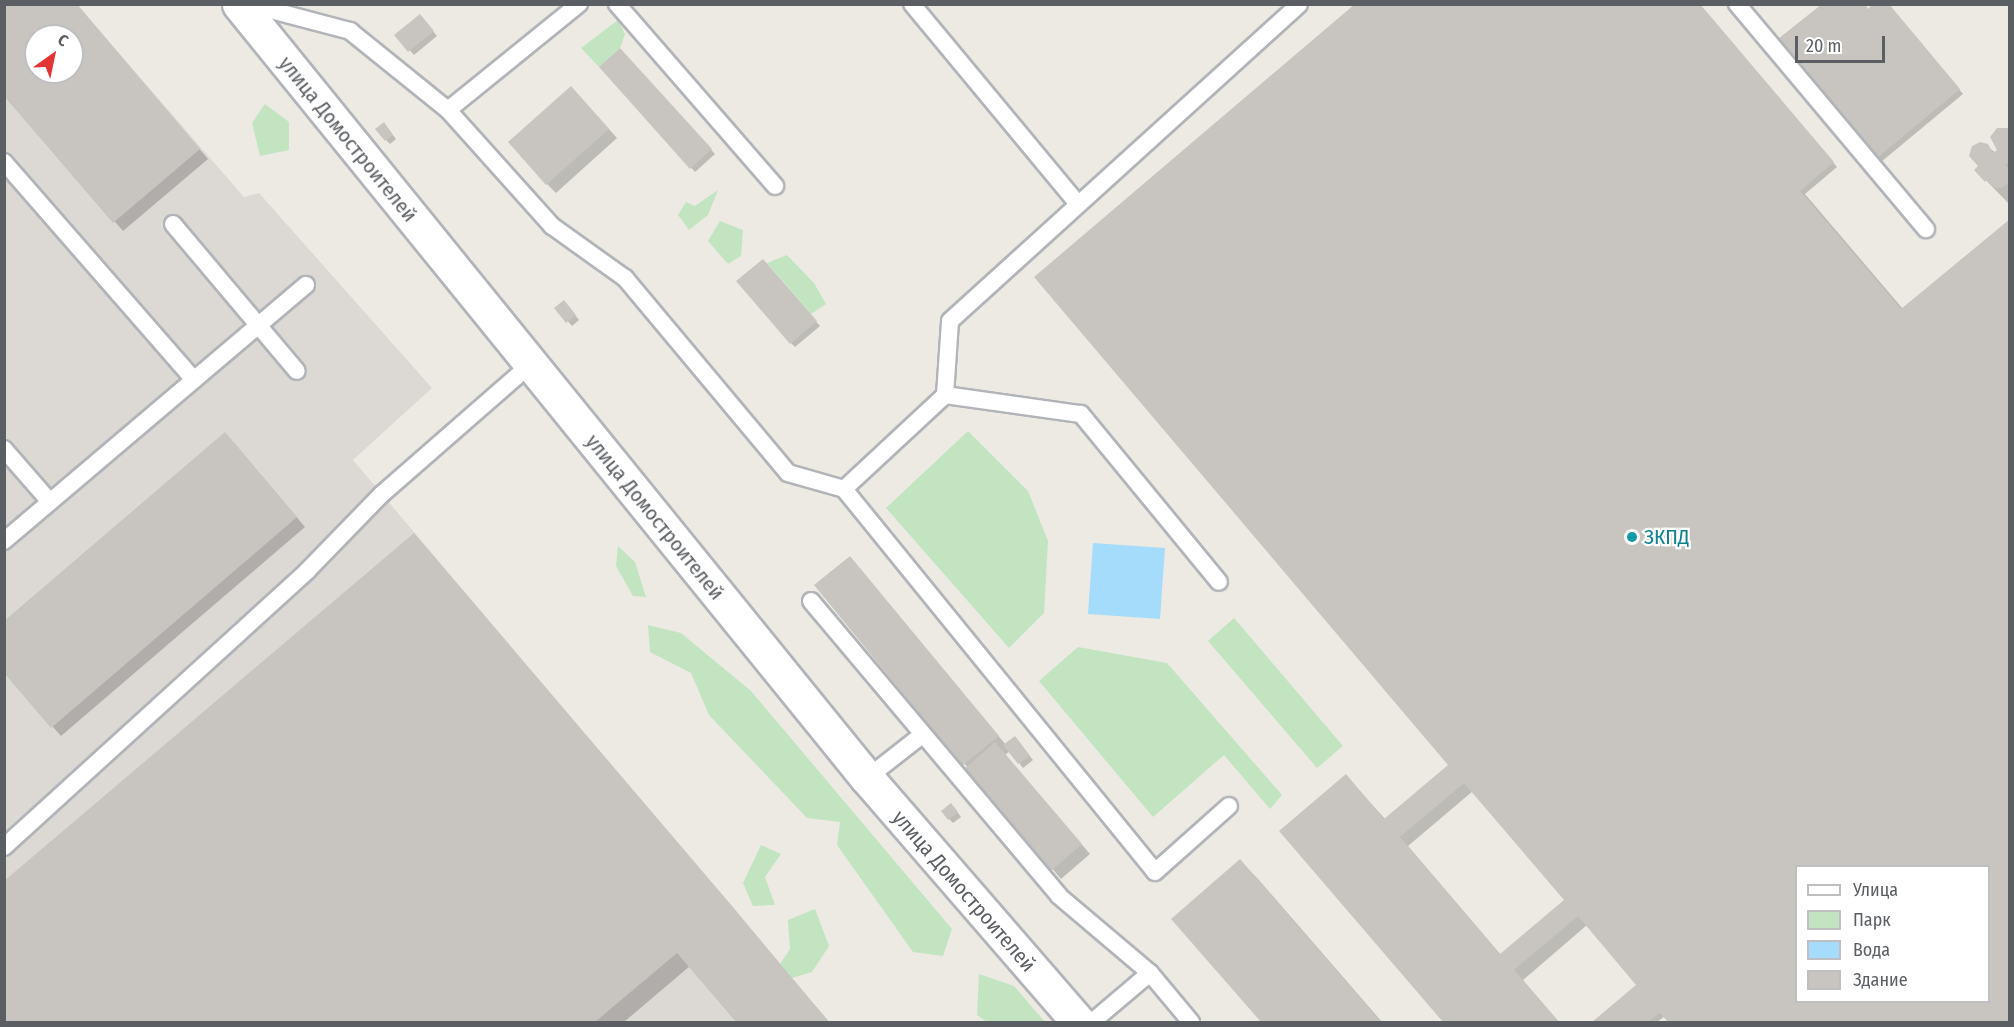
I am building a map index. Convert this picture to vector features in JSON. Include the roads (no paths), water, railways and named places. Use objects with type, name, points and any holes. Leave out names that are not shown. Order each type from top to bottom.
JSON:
[{"type":"street","name":"улица Домостроителей","points":[[239,4],[867,778],[1078,1023]]},
{"type":"lane","points":[[248,4],[350,31],[448,110],[552,226],[625,278],[788,473],[844,489],[1155,872],[1229,807]]},
{"type":"lane","points":[[448,110],[579,4]]},
{"type":"lane","points":[[617,4],[775,186]]},
{"type":"lane","points":[[912,4],[1077,203]]},
{"type":"lane","points":[[1742,6],[1926,229]]},
{"type":"lane","points":[[844,489],[945,395],[950,321],[1288,8]]},
{"type":"lane","points":[[4,162],[194,380]]},
{"type":"lane","points":[[173,224],[297,371]]},
{"type":"lane","points":[[4,542],[306,285]]},
{"type":"lane","points":[[4,847],[308,570],[382,494],[531,364]]},
{"type":"lane","points":[[945,395],[1081,414],[1219,582]]},
{"type":"lane","points":[[4,449],[50,502]]},
{"type":"lane","points":[[811,601],[1059,896],[1150,973],[1191,1023]]},
{"type":"lane","points":[[867,778],[922,735]]},
{"type":"lane","points":[[1092,1023],[1150,973]]},
{"type":"water","points":[[1093,543],[1165,548],[1160,619],[1088,614]]},
{"type":"place","name":"ЗКПД","points":[[1632,537]]}]
